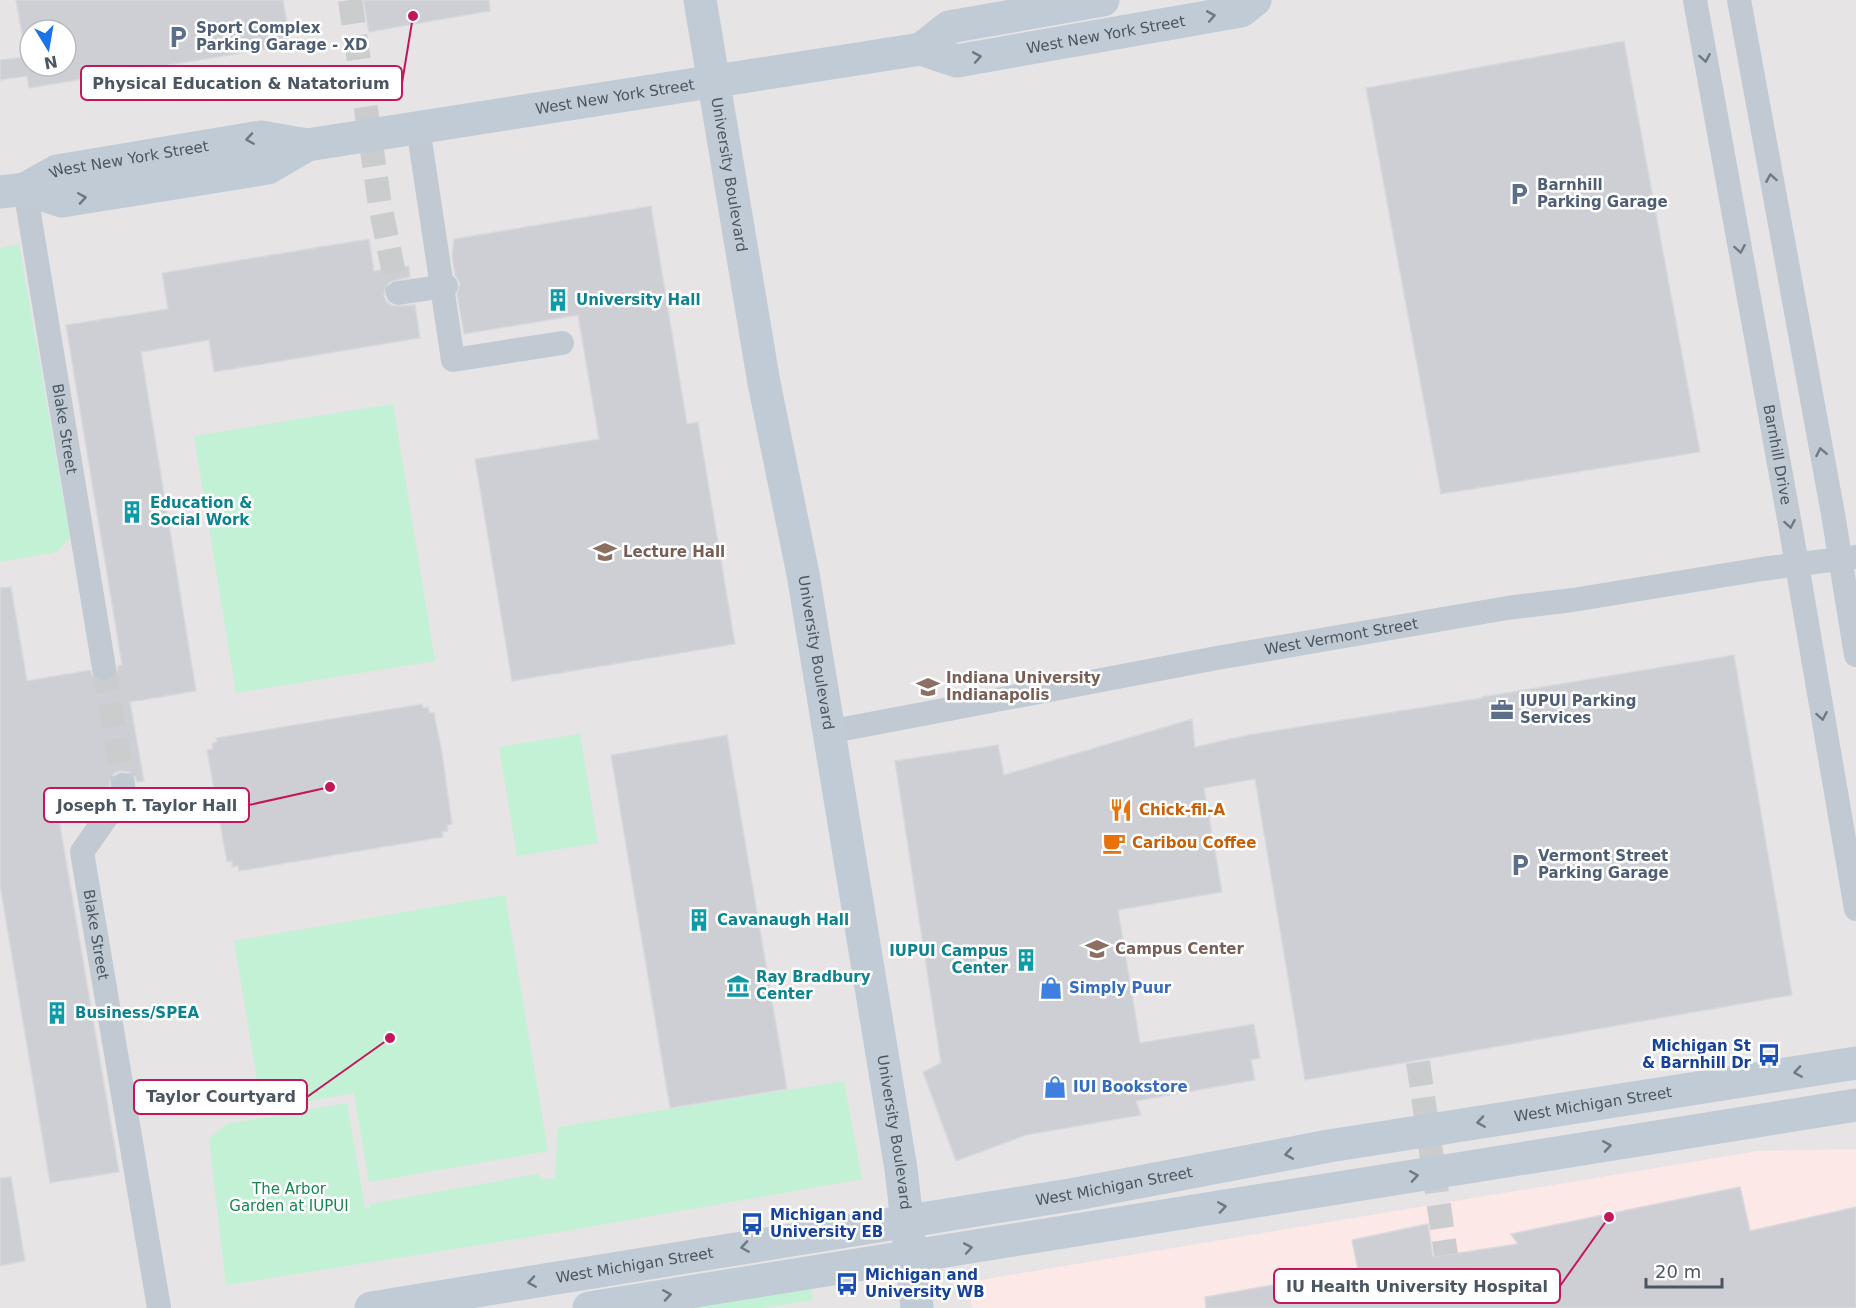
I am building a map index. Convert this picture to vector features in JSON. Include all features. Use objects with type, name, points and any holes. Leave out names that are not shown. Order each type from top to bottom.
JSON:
[{"type":"main road","name":"University Boulevard","points":[[700,0],[764,383],[803,574],[901,1169],[917,1308]]},
{"type":"main road","name":"West New York Street","points":[[921,49],[950,27],[1103,0]]},
{"type":"main road","name":"West New York Street","points":[[13,191],[57,171],[261,137],[308,145],[921,49],[957,61],[1241,11],[1255,0]]},
{"type":"main road","name":"West Michigan Street","points":[[371,1308],[1076,1194],[1341,1144],[1856,1064]]},
{"type":"main road","points":[[589,1308],[1856,1105]]},
{"type":"street","name":"Barnhill Drive","points":[[1695,0],[1856,909]]},
{"type":"street","points":[[1738,0],[1848,558],[1856,655]]},
{"type":"street","points":[[418,127],[453,360],[562,343]]},
{"type":"street","name":"Blake Street","points":[[13,191],[104,668]]},
{"type":"street","points":[[398,293],[446,286]]},
{"type":"street","name":"West Vermont Street","points":[[828,732],[1195,663],[1507,608],[1848,558]]},
{"type":"street","name":"Blake Street","points":[[123,785],[124,792],[82,852],[159,1308]]},
{"type":"shaded area","name":"Indiana University Indianapolis","points":[[0,0],[1856,0],[1856,1308],[0,1308]]},
{"type":"shaded area","points":[[1856,1149],[1856,1308],[972,1308],[968,1282],[1757,1151]]},
{"type":"green space","points":[[19,244],[70,538],[57,552],[0,562],[0,248]]},
{"type":"green space","points":[[393,404],[435,661],[236,693],[194,436]]},
{"type":"green space","points":[[580,734],[598,843],[517,856],[499,747]]},
{"type":"green space","points":[[505,895],[548,1151],[369,1182],[354,1093],[262,1109],[234,941]]},
{"type":"green space","name":"The Arbor Garden at IUPUI","points":[[844,1081],[862,1179],[554,1233],[226,1285],[209,1139],[227,1124],[347,1103],[365,1209],[370,1208],[370,1204],[538,1174],[542,1180],[555,1178],[558,1127]]},
{"type":"green space","points":[[811,1288],[813,1300],[761,1308],[684,1308]]},
{"type":"building","name":"Sport Complex Parking Garage - XD","points":[[16,0],[283,0],[291,45],[29,88],[27,78],[78,78],[78,18],[19,18]]},
{"type":"building","points":[[363,0],[489,0],[490,11],[369,32]]},
{"type":"building","name":"Barnhill Parking Garage","points":[[1624,41],[1700,452],[1441,494],[1366,88]]},
{"type":"building","name":"Sport Complex Parking Garage - XD","points":[[18,58],[18,77],[0,80],[0,60]]},
{"type":"building","name":"Lecture Hall","points":[[651,206],[687,424],[698,422],[735,644],[512,681],[475,459],[599,439],[578,315],[464,334],[457,294],[460,283],[455,275],[452,255],[454,239]]},
{"type":"building","points":[[369,239],[374,271],[409,266],[410,277],[390,282],[385,288],[384,296],[393,306],[415,305],[420,338],[214,372],[209,340],[141,352],[196,691],[130,702],[144,781],[137,782],[129,772],[120,771],[110,779],[109,787],[55,796],[119,1172],[50,1183],[0,885],[0,588],[11,587],[27,681],[90,670],[98,681],[106,682],[113,679],[118,666],[122,665],[66,325],[168,309],[162,273]]},
{"type":"building","name":"Vermont Street Parking Garage","points":[[1734,655],[1792,995],[1305,1080],[1255,779],[1204,788],[1222,892],[1118,910],[1140,1043],[1254,1024],[1260,1058],[1251,1060],[1255,1080],[1136,1101],[1141,1115],[1026,1135],[956,1161],[923,1072],[941,1063],[895,761],[998,745],[1004,775],[1192,719],[1195,747],[1248,735]]},
{"type":"building","points":[[422,704],[423,708],[428,707],[429,713],[434,713],[442,753],[452,824],[447,825],[448,831],[442,832],[443,837],[239,871],[238,866],[232,867],[232,861],[227,862],[207,750],[213,749],[212,743],[217,742],[216,738]]},
{"type":"building","name":"Cavanaugh Hall","points":[[727,735],[787,1089],[670,1108],[611,755]]},
{"type":"building","points":[[11,1177],[25,1261],[0,1266],[0,1178]]},
{"type":"building","points":[[1740,1187],[1750,1231],[1856,1207],[1856,1308],[1206,1308],[1205,1297],[1358,1270],[1352,1240],[1428,1224],[1433,1257],[1518,1244],[1511,1234]]},
{"type":"tunnel","points":[[350,0],[380,205],[398,293]]},
{"type":"tunnel","points":[[104,668],[123,785]]},
{"type":"tunnel","points":[[1418,1062],[1446,1255]]},
{"type":"place","name":"Physical Education & Natatorium","points":[[413,16]]},
{"type":"place","name":"Sport Complex Parking Garage - XD","points":[[178,37]]},
{"type":"place","name":"Barnhill Parking Garage","points":[[1519,194]]},
{"type":"place","name":"University Hall","points":[[558,300]]},
{"type":"place","name":"Education & Social Work","points":[[132,512]]},
{"type":"place","name":"Lecture Hall","points":[[605,552]]},
{"type":"place","name":"Indiana University Indianapolis","points":[[928,687]]},
{"type":"place","name":"IUPUI Parking Services","points":[[1502,710]]},
{"type":"place","name":"Joseph T. Taylor Hall","points":[[330,787]]},
{"type":"place","name":"Chick-fil-A","points":[[1121,810]]},
{"type":"place","name":"Caribou Coffee","points":[[1114,843]]},
{"type":"place","name":"Vermont Street Parking Garage","points":[[1520,865]]},
{"type":"place","name":"Cavanaugh Hall","points":[[699,920]]},
{"type":"place","name":"Campus Center","points":[[1097,949]]},
{"type":"place","name":"IUPUI Campus Center","points":[[1026,960]]},
{"type":"place","name":"Ray Bradbury Center","points":[[738,986]]},
{"type":"place","name":"Simply Puur","points":[[1051,988]]},
{"type":"place","name":"Business/SPEA","points":[[57,1013]]},
{"type":"place","name":"Taylor Courtyard","points":[[390,1038]]},
{"type":"place","name":"Michigan St & Barnhill Dr","points":[[1769,1055]]},
{"type":"place","name":"IUI Bookstore","points":[[1055,1087]]},
{"type":"place","name":"IU Health University Hospital","points":[[1609,1217]]},
{"type":"place","name":"Michigan and University EB","points":[[752,1224]]},
{"type":"place","name":"Michigan and University WB","points":[[847,1284]]}]
